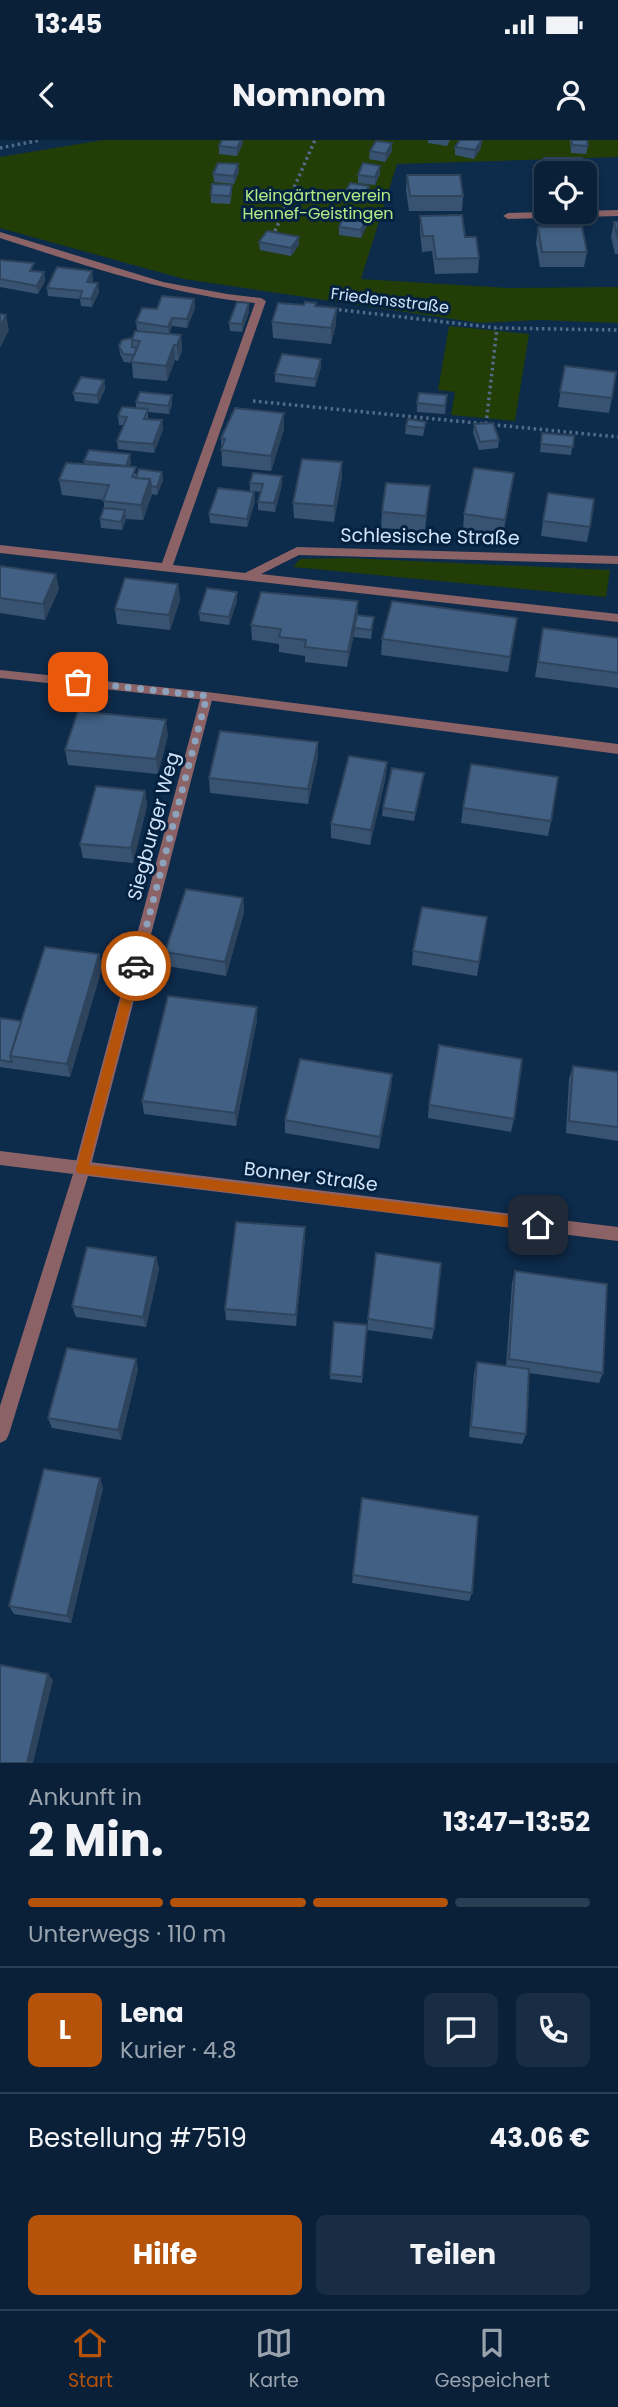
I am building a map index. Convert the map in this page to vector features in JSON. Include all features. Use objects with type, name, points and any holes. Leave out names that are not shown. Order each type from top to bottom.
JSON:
[{"type":"street","points":[[508,216],[618,213]]},
{"type":"street","points":[[0,235],[167,288],[219,298],[261,301],[166,568]]},
{"type":"street","points":[[0,549],[618,618]]},
{"type":"street","name":"Schlesische Straße","points":[[247,577],[297,551],[618,559]]},
{"type":"street","points":[[0,674],[207,696],[618,749]]},
{"type":"street","name":"Siegburger Weg","points":[[0,1434],[82,1169],[207,696]]},
{"type":"street","name":"Bonner Straße","points":[[0,1158],[618,1234]]},
{"type":"path","points":[[0,148],[41,140]]},
{"type":"path","points":[[275,231],[315,140]]},
{"type":"path","name":"Friedensstraße","points":[[330,309],[497,328],[618,330]]},
{"type":"path","points":[[486,424],[497,328]]},
{"type":"path","points":[[225,398],[618,437]]},
{"type":"green space","name":"Kleingärtnerverein Hennef-Geistingen","points":[[103,140],[618,140],[618,157],[397,164],[361,279],[508,288],[618,287],[618,323],[540,320],[480,323],[184,279],[0,228],[0,157]]},
{"type":"green space","points":[[449,326],[529,334],[515,421],[451,415],[455,392],[438,390]]},
{"type":"green space","points":[[348,558],[610,570],[606,597],[293,567],[300,559]]},
{"type":"building","points":[[222,140],[241,140],[237,148],[219,146]]},
{"type":"building","points":[[460,140],[482,140],[475,150],[455,147]]},
{"type":"building","points":[[572,140],[587,140],[588,146],[572,145]]},
{"type":"building","points":[[376,141],[392,143],[386,154],[370,151]]},
{"type":"building","points":[[544,158],[582,158],[583,161],[545,161]]},
{"type":"building","points":[[218,163],[238,164],[234,176],[213,174]]},
{"type":"building","points":[[363,163],[380,166],[375,177],[358,175]]},
{"type":"building","points":[[407,175],[460,175],[463,196],[410,196]]},
{"type":"building","points":[[350,183],[369,186],[365,193],[346,191]]},
{"type":"building","points":[[212,184],[232,185],[230,196],[211,195]]},
{"type":"building","points":[[346,212],[368,215],[361,230],[339,227]]},
{"type":"building","points":[[462,215],[465,237],[476,237],[479,258],[436,259],[433,236],[423,236],[420,216]]},
{"type":"building","points":[[614,222],[618,222],[618,239]]},
{"type":"building","points":[[538,227],[582,227],[587,252],[542,252]]},
{"type":"building","points":[[267,231],[299,237],[291,248],[259,242]]},
{"type":"building","points":[[0,260],[34,263],[30,271],[44,272],[37,286],[0,279]]},
{"type":"building","points":[[57,267],[92,271],[87,282],[98,283],[91,299],[80,298],[82,291],[47,288]]},
{"type":"building","points":[[162,296],[194,299],[187,319],[172,318],[168,327],[136,322],[142,308],[157,309]]},
{"type":"building","points":[[237,302],[249,303],[242,324],[229,323]]},
{"type":"building","points":[[305,302],[337,308],[331,328],[272,322],[278,303],[304,305]]},
{"type":"building","points":[[0,314],[6,315],[0,327]]},
{"type":"building","points":[[135,331],[181,335],[166,366],[131,362],[140,341],[132,340]]},
{"type":"building","points":[[132,338],[132,347],[137,348],[134,355],[123,354],[119,346],[122,340]]},
{"type":"building","points":[[282,354],[321,359],[315,379],[275,374]]},
{"type":"building","points":[[565,366],[616,372],[612,398],[560,392]]},
{"type":"building","points":[[81,377],[104,380],[97,395],[73,393]]},
{"type":"building","points":[[140,392],[172,395],[168,406],[136,402]]},
{"type":"building","points":[[419,393],[447,395],[445,406],[417,403]]},
{"type":"building","points":[[122,407],[148,409],[144,419],[162,420],[153,444],[117,441],[127,417],[118,416]]},
{"type":"building","points":[[235,408],[284,413],[271,456],[221,450],[225,439],[221,438]]},
{"type":"building","points":[[408,419],[426,422],[424,428],[406,426]]},
{"type":"building","points":[[493,423],[499,440],[480,442],[474,424]]},
{"type":"building","points":[[542,433],[574,436],[573,447],[541,444]]},
{"type":"building","points":[[89,450],[130,454],[126,466],[84,461]]},
{"type":"building","points":[[302,459],[342,462],[334,506],[293,503]]},
{"type":"building","points":[[66,463],[136,467],[132,477],[150,479],[141,505],[103,501],[109,485],[59,480]]},
{"type":"building","points":[[474,468],[514,473],[505,520],[464,514]]},
{"type":"building","points":[[139,469],[162,472],[157,487],[151,486],[150,479],[136,478]]},
{"type":"building","points":[[253,473],[282,476],[274,503],[258,502],[263,484],[250,483]]},
{"type":"building","points":[[386,483],[430,486],[426,516],[382,512]]},
{"type":"building","points":[[218,488],[254,492],[247,519],[209,514]]},
{"type":"building","points":[[548,493],[594,499],[590,527],[543,521]]},
{"type":"building","points":[[104,508],[125,510],[121,522],[100,519]]},
{"type":"building","points":[[0,566],[56,574],[43,604],[0,598]]},
{"type":"building","points":[[125,578],[178,584],[169,615],[115,609]]},
{"type":"building","points":[[207,588],[237,592],[229,617],[199,613]]},
{"type":"building","points":[[261,592],[358,601],[348,652],[305,647],[306,640],[279,637],[281,629],[251,625]]},
{"type":"building","points":[[392,601],[517,618],[510,657],[382,639]]},
{"type":"building","points":[[357,615],[374,617],[371,630],[354,628]]},
{"type":"building","points":[[543,628],[618,638],[618,673],[538,662]]},
{"type":"building","points":[[78,711],[166,720],[156,759],[65,750]]},
{"type":"building","points":[[220,731],[318,742],[308,789],[209,778]]},
{"type":"building","points":[[349,756],[387,762],[371,830],[331,824]]},
{"type":"building","points":[[471,764],[558,777],[551,821],[463,808]]},
{"type":"building","points":[[392,768],[424,773],[415,813],[383,808]]},
{"type":"building","points":[[96,786],[145,791],[131,848],[80,844]]},
{"type":"building","points":[[186,889],[243,898],[225,962],[165,952]]},
{"type":"building","points":[[422,907],[487,917],[479,962],[413,951]]},
{"type":"building","points":[[45,947],[99,954],[67,1064],[10,1056]]},
{"type":"building","points":[[168,996],[257,1007],[235,1113],[142,1101]]},
{"type":"building","points":[[0,1018],[21,1021],[10,1056],[12,1062],[0,1060]]},
{"type":"building","points":[[439,1045],[522,1059],[514,1119],[429,1105]]},
{"type":"building","points":[[300,1059],[392,1074],[380,1137],[285,1120]]},
{"type":"building","points":[[573,1066],[618,1072],[618,1127],[569,1121]]},
{"type":"building","points":[[236,1222],[305,1227],[296,1315],[225,1309]]},
{"type":"building","points":[[87,1247],[156,1257],[143,1317],[72,1306]]},
{"type":"building","points":[[376,1253],[441,1263],[434,1329],[368,1319]]},
{"type":"building","points":[[515,1271],[607,1284],[603,1373],[509,1359]]},
{"type":"building","points":[[334,1322],[367,1325],[362,1377],[330,1374]]},
{"type":"building","points":[[67,1348],[136,1359],[118,1430],[48,1418]]},
{"type":"building","points":[[477,1362],[529,1369],[526,1434],[471,1427]]},
{"type":"building","points":[[44,1469],[100,1478],[67,1616],[9,1606]]},
{"type":"building","points":[[362,1498],[478,1516],[472,1593],[353,1575]]},
{"type":"building","points":[[0,1665],[48,1674],[27,1763],[0,1763]]},
{"type":"way so far","points":[[78,682],[207,696],[136,966]]},
{"type":"route","points":[[136,966],[82,1169],[538,1225]]}]
